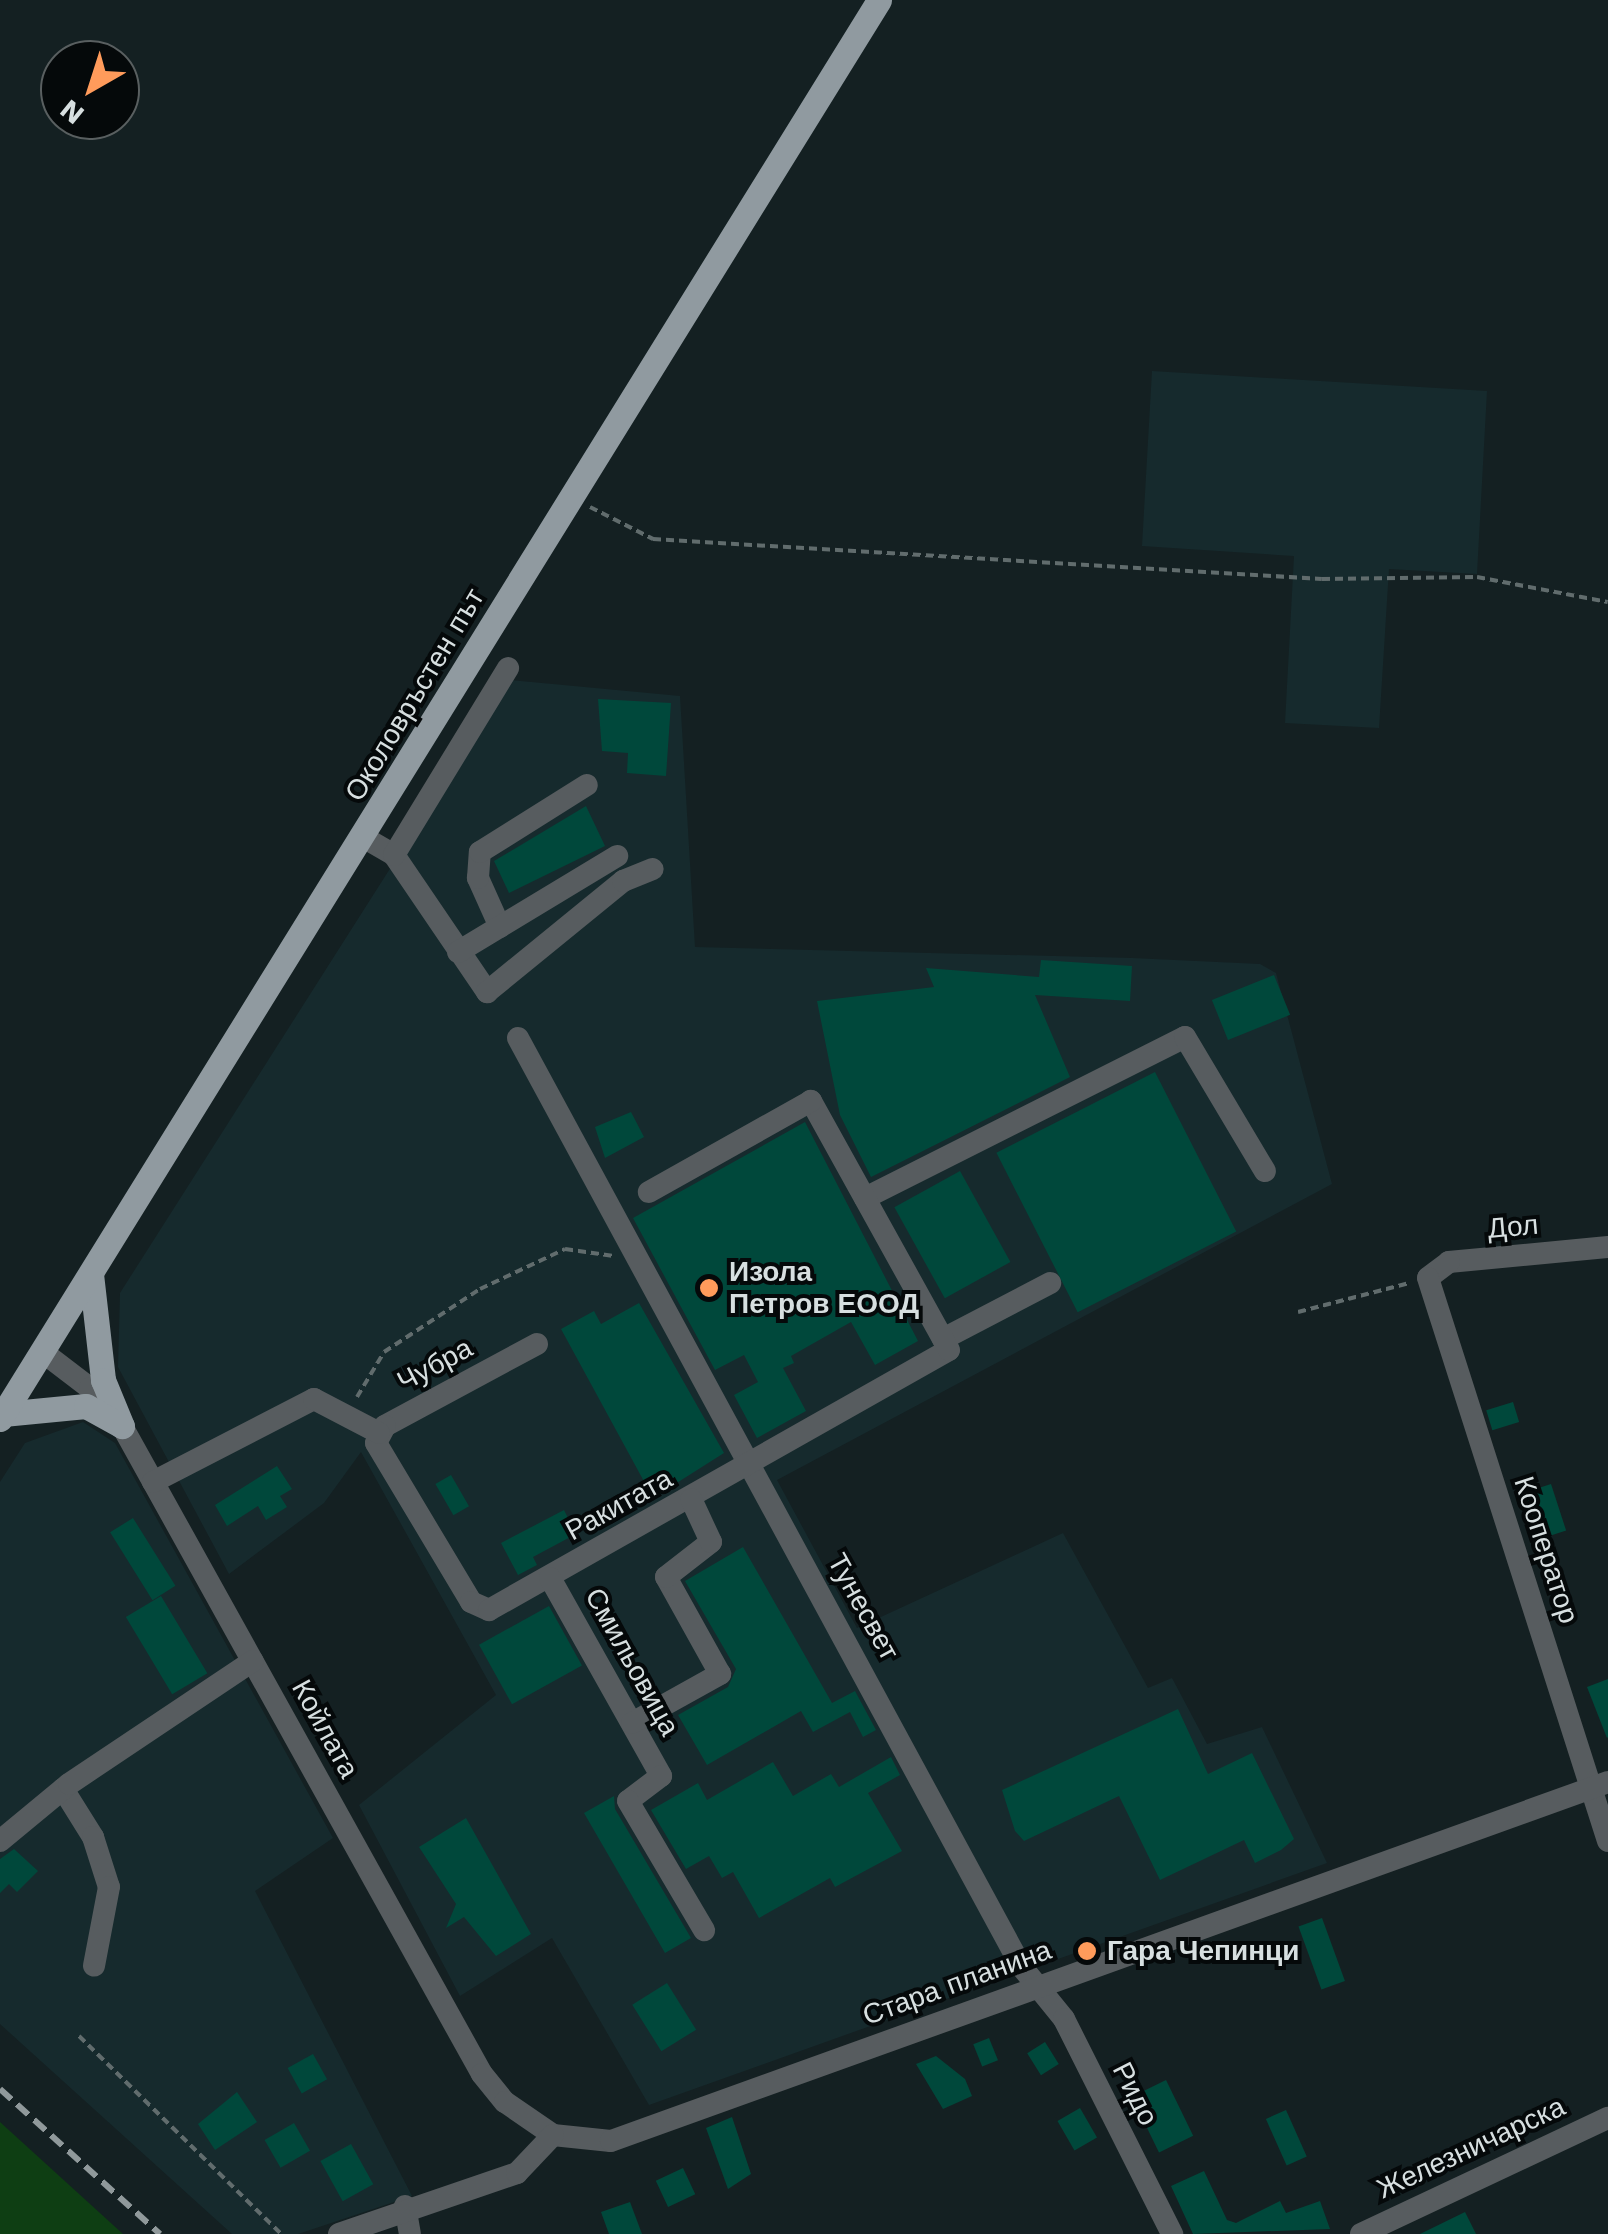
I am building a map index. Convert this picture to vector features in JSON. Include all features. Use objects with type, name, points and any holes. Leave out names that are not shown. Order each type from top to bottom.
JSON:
[{"type":"main road","name":"Околовръстен път","points":[[2,1416],[879,0]]},
{"type":"main road","points":[[92,1274],[103,1380],[122,1426]]},
{"type":"main road","points":[[2,1416],[86,1406],[122,1426]]},
{"type":"street","points":[[394,854],[508,668]]},
{"type":"street","points":[[500,926],[478,878],[480,852],[587,785]]},
{"type":"street","points":[[363,837],[394,854],[480,989],[496,990],[622,881],[654,869]]},
{"type":"street","points":[[458,952],[617,856]]},
{"type":"street","points":[[865,1198],[1184,1036],[1265,1170]]},
{"type":"street","name":"Тунесвет","points":[[518,1038],[634,1258],[1022,1966],[1039,1985]]},
{"type":"street","points":[[649,1192],[811,1101],[946,1345]]},
{"type":"street","name":"Дол","points":[[1428,1278],[1449,1262],[1608,1247]]},
{"type":"street","name":"Кооператор","points":[[1428,1278],[1600,1785],[1608,1841]]},
{"type":"street","name":"Ракитата","points":[[378,1441],[479,1608],[500,1608],[750,1466],[1050,1283]]},
{"type":"street","name":"Чубра","points":[[378,1441],[537,1344]]},
{"type":"street","name":"Койлата","points":[[44,1353],[90,1388],[122,1426],[482,2074],[505,2102],[552,2135]]},
{"type":"street","points":[[154,1482],[314,1399],[346,1416],[378,1441]]},
{"type":"street","points":[[632,1723],[720,1674],[666,1577],[711,1542],[691,1499]]},
{"type":"street","name":"Смильовица","points":[[550,1578],[661,1776],[628,1800],[704,1930]]},
{"type":"street","points":[[0,1841],[63,1788],[253,1661]]},
{"type":"street","name":"Стара планина","points":[[552,2135],[611,2141],[1600,1785]]},
{"type":"street","points":[[63,1788],[93,1838],[109,1887],[94,1966]]},
{"type":"street","name":"Ридо","points":[[1039,1985],[1064,2019],[1172,2234]]},
{"type":"street","name":"Железничарска","points":[[1361,2234],[1608,2118]]},
{"type":"street","points":[[339,2234],[405,2206],[516,2173],[552,2135]]},
{"type":"street","points":[[405,2206],[410,2234]]},
{"type":"path","points":[[572,495],[653,539],[1322,579],[1476,576],[1608,602]]},
{"type":"path","points":[[346,1416],[384,1352],[480,1289],[565,1249],[634,1258]]},
{"type":"path","points":[[1298,1312],[1428,1278]]},
{"type":"path","points":[[79,2036],[281,2234]]},
{"type":"shaded area","points":[[1152,371],[1487,391],[1477,574],[1389,569],[1379,728],[1285,723],[1294,556],[1142,546]]},
{"type":"shaded area","points":[[510,680],[680,696],[695,947],[1132,958],[1260,964],[1276,973],[1332,1184],[777,1480],[857,1628],[1063,1533],[1148,1688],[1172,1678],[1207,1744],[1262,1727],[1327,1863],[649,2105],[552,1938],[460,1996],[359,1805],[496,1695],[361,1452],[324,1503],[229,1574],[118,1367],[120,1293]]},
{"type":"shaded area","points":[[83,1422],[115,1443],[333,1838],[255,1891],[412,2196],[298,2234],[232,2234],[0,2024],[0,1482],[25,1443]]},
{"type":"green space","points":[[0,2122],[123,2234],[0,2234]]},
{"type":"building","points":[[598,699],[671,703],[666,776],[627,773],[628,753],[602,751]]},
{"type":"building","points":[[586,806],[605,846],[509,893],[494,861]]},
{"type":"building","points":[[1041,960],[1132,966],[1130,1001],[1035,995],[1070,1077],[871,1177],[840,1115],[817,1001],[934,987],[926,968],[1039,977]]},
{"type":"building","points":[[1274,975],[1290,1015],[1228,1040],[1212,1000]]},
{"type":"building","points":[[1155,1072],[1236,1231],[1078,1312],[996,1153]]},
{"type":"building","points":[[631,1112],[644,1137],[605,1158],[595,1127]]},
{"type":"building","points":[[805,1122],[918,1341],[875,1365],[851,1322],[791,1356],[794,1363],[783,1368],[806,1411],[757,1438],[734,1395],[758,1382],[744,1355],[715,1370],[633,1218]]},
{"type":"building","points":[[960,1171],[1010,1262],[945,1298],[894,1207]]},
{"type":"building","points":[[639,1303],[724,1453],[653,1498],[561,1329],[594,1311],[601,1324]]},
{"type":"building","points":[[1513,1402],[1519,1422],[1492,1430],[1486,1410]]},
{"type":"building","points":[[277,1466],[292,1489],[280,1496],[287,1507],[266,1520],[258,1506],[227,1526],[215,1505]]},
{"type":"building","points":[[451,1475],[469,1506],[453,1515],[435,1484]]},
{"type":"building","points":[[1551,1484],[1566,1531],[1539,1540],[1523,1493]]},
{"type":"building","points":[[564,1510],[576,1534],[533,1557],[537,1565],[518,1575],[501,1543]]},
{"type":"building","points":[[133,1518],[175,1586],[152,1600],[110,1532]]},
{"type":"building","points":[[743,1547],[832,1703],[855,1691],[876,1730],[863,1737],[850,1712],[813,1732],[801,1711],[707,1765],[678,1715],[728,1687],[736,1669],[685,1581]]},
{"type":"building","points":[[161,1596],[207,1673],[172,1694],[126,1617]]},
{"type":"building","points":[[549,1606],[582,1665],[512,1704],[479,1645]]},
{"type":"building","points":[[1608,1679],[1608,1737],[1607,1738],[1587,1687]]},
{"type":"building","points":[[1178,1709],[1208,1774],[1252,1753],[1294,1839],[1281,1850],[1255,1863],[1244,1840],[1160,1880],[1119,1796],[1024,1841],[1015,1831],[1002,1790]]},
{"type":"building","points":[[891,1757],[900,1775],[868,1793],[902,1851],[835,1887],[830,1878],[759,1918],[733,1872],[722,1878],[709,1856],[686,1869],[651,1810],[698,1783],[707,1800],[773,1762],[793,1796],[831,1774],[839,1787]]},
{"type":"building","points":[[614,1796],[615,1809],[691,1938],[665,1953],[584,1813]]},
{"type":"building","points":[[466,1818],[531,1934],[496,1956],[464,1917],[446,1928],[456,1904],[419,1847]]},
{"type":"building","points":[[14,1849],[38,1871],[17,1892],[9,1884],[0,1893],[0,1859]]},
{"type":"building","points":[[1322,1918],[1345,1981],[1321,1990],[1299,1927]]},
{"type":"building","points":[[667,1983],[696,2030],[661,2051],[632,2005]]},
{"type":"building","points":[[989,2038],[998,2060],[982,2067],[973,2044]]},
{"type":"building","points":[[1045,2042],[1059,2064],[1041,2075],[1027,2053]]},
{"type":"building","points":[[313,2054],[327,2079],[302,2093],[288,2068]]},
{"type":"building","points":[[936,2056],[965,2079],[972,2096],[943,2109],[916,2064]]},
{"type":"building","points":[[1166,2080],[1193,2136],[1159,2152],[1132,2097]]},
{"type":"building","points":[[237,2092],[257,2122],[215,2150],[198,2124]]},
{"type":"building","points":[[1080,2108],[1097,2137],[1074,2150],[1057,2121]]},
{"type":"building","points":[[1286,2110],[1307,2157],[1287,2166],[1266,2119]]},
{"type":"building","points":[[732,2117],[751,2174],[728,2189],[706,2128]]},
{"type":"building","points":[[294,2123],[310,2151],[281,2168],[265,2140]]},
{"type":"building","points":[[351,2144],[373,2184],[343,2201],[320,2161]]},
{"type":"building","points":[[683,2168],[695,2194],[668,2207],[656,2181]]},
{"type":"building","points":[[1204,2171],[1227,2220],[1236,2223],[1280,2201],[1286,2213],[1320,2201],[1330,2229],[1193,2234],[1171,2186]]},
{"type":"building","points":[[630,2202],[642,2234],[609,2234],[601,2212]]},
{"type":"building","points":[[1465,2212],[1476,2234],[1420,2234]]},
{"type":"railway","points":[[0,2089],[160,2234]]},
{"type":"place","name":"Изола Петров ЕООД","points":[[709,1288]]},
{"type":"place","name":"Гара Чепинци","points":[[1087,1951]]}]
